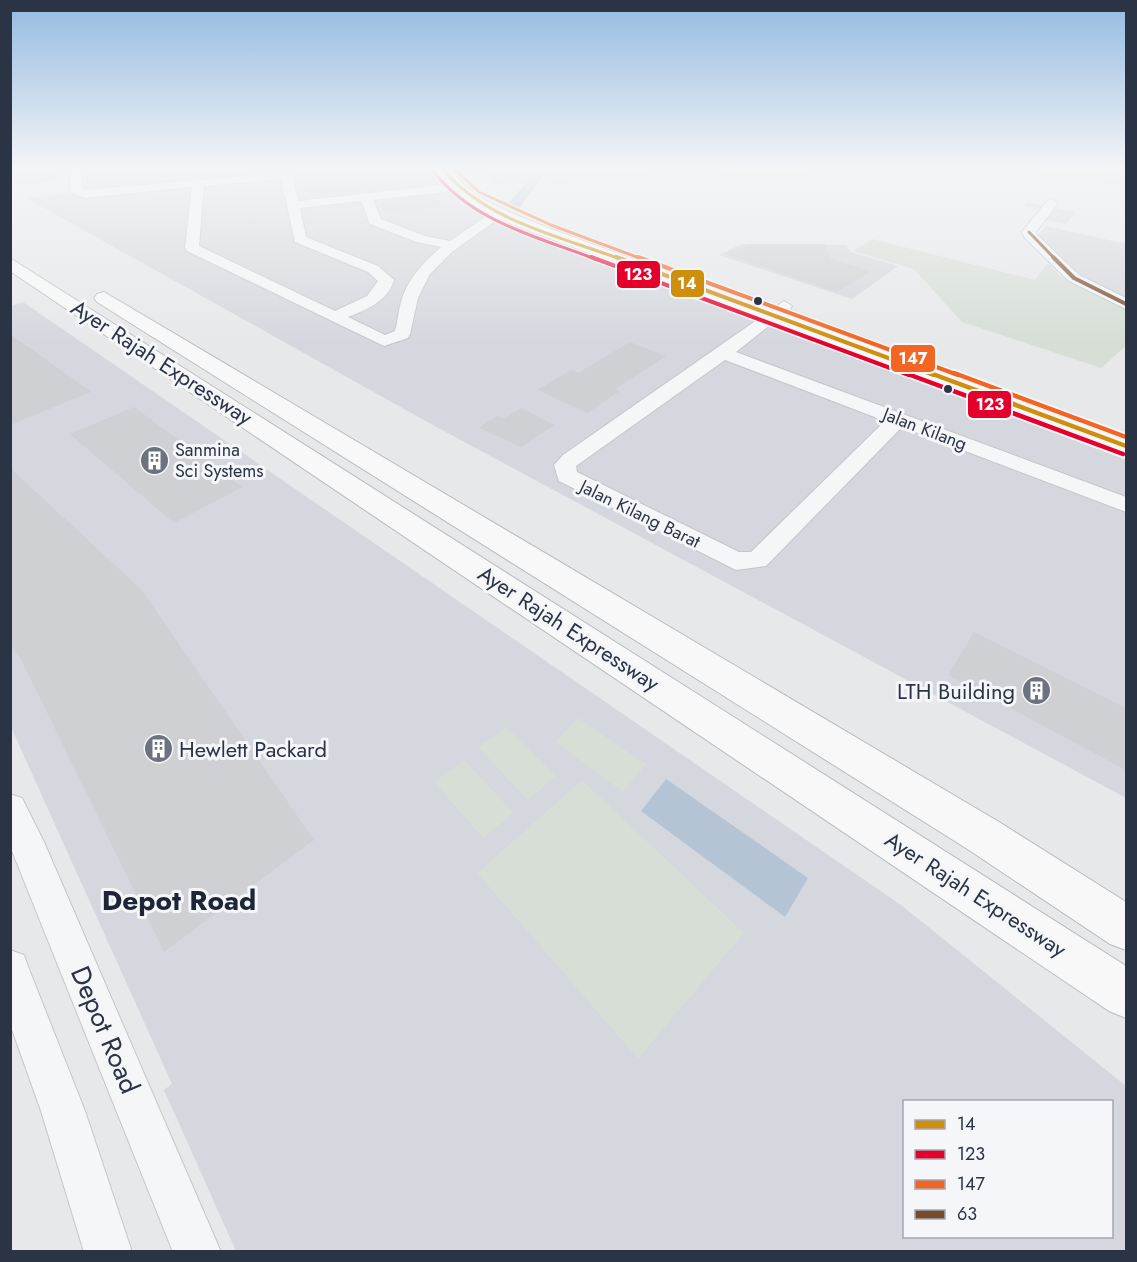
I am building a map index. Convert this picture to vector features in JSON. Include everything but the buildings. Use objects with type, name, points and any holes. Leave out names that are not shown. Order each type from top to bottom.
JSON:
[{"type":"main road","points":[[540,226],[777,311],[904,365],[1126,446]]},
{"type":"main road","points":[[552,226],[577,238]]},
{"type":"main road","name":"Ayer Rajah Expressway","points":[[10,241],[974,830],[1126,928]]},
{"type":"main road","name":"Ayer Rajah Expressway","points":[[10,263],[1126,994]]},
{"type":"main road","points":[[777,311],[885,343],[1126,432]]},
{"type":"main road","points":[[885,343],[908,355],[908,362],[904,365]]},
{"type":"street","points":[[194,226],[192,248],[384,341],[400,337],[418,279],[451,246],[481,226]]},
{"type":"street","points":[[297,226],[300,239],[373,269],[386,280],[384,288],[377,297],[334,317]]},
{"type":"street","points":[[388,226],[421,239],[451,246]]},
{"type":"street","points":[[1034,226],[1029,232],[1031,237],[1074,278],[1126,304]]},
{"type":"street","name":"Jalan Kilang Barat","points":[[777,311],[723,352],[570,459],[564,471],[572,480],[694,542],[736,561],[749,562],[757,560],[899,419]]},
{"type":"street","name":"Jalan Kilang","points":[[723,352],[1126,505]]},
{"type":"street","name":"Depot Road","points":[[10,810],[32,854],[197,1251]]},
{"type":"street","points":[[10,969],[63,1111],[108,1251]]},
{"type":"shaded area","points":[[76,226],[513,226],[669,288],[1126,460],[1126,798],[431,424]]},
{"type":"shaded area","points":[[1046,226],[1126,244],[1126,299],[1082,277],[1060,259],[1038,236]]},
{"type":"shaded area","points":[[872,239],[1035,280],[1048,263],[1060,276],[1126,308],[1126,346],[1101,368],[962,322],[914,269],[853,251]]},
{"type":"shaded area","points":[[741,244],[846,245],[851,252],[898,266],[852,299],[719,255]]},
{"type":"shaded area","points":[[23,302],[901,905],[1126,1086],[1126,1251],[236,1251],[164,1090],[172,1084],[11,727],[10,306]]},
{"type":"shaded area","points":[[578,718],[646,764],[623,792],[555,742]]},
{"type":"shaded area","points":[[506,727],[556,776],[528,800],[478,747]]},
{"type":"shaded area","points":[[464,760],[514,813],[483,838],[434,782]]},
{"type":"shaded area","points":[[582,780],[744,933],[638,1059],[477,873]]},
{"type":"water","points":[[666,779],[808,878],[785,917],[641,811]]},
{"type":"transit line","name":"123","points":[[508,226],[1123,454]]},
{"type":"transit line","name":"14","points":[[532,226],[1126,446]]},
{"type":"transit line","name":"147","points":[[553,226],[1126,437]]},
{"type":"transit line","name":"63","points":[[1029,232],[1074,278],[1126,304]]},
{"type":"place","name":"Sanmina Sci Systems","points":[[154,460]]},
{"type":"place","name":"LTH Building","points":[[1036,691]]},
{"type":"place","name":"Hewlett Packard","points":[[158,749]]},
{"type":"district","name":"Depot Road","points":[[179,900]]}]
